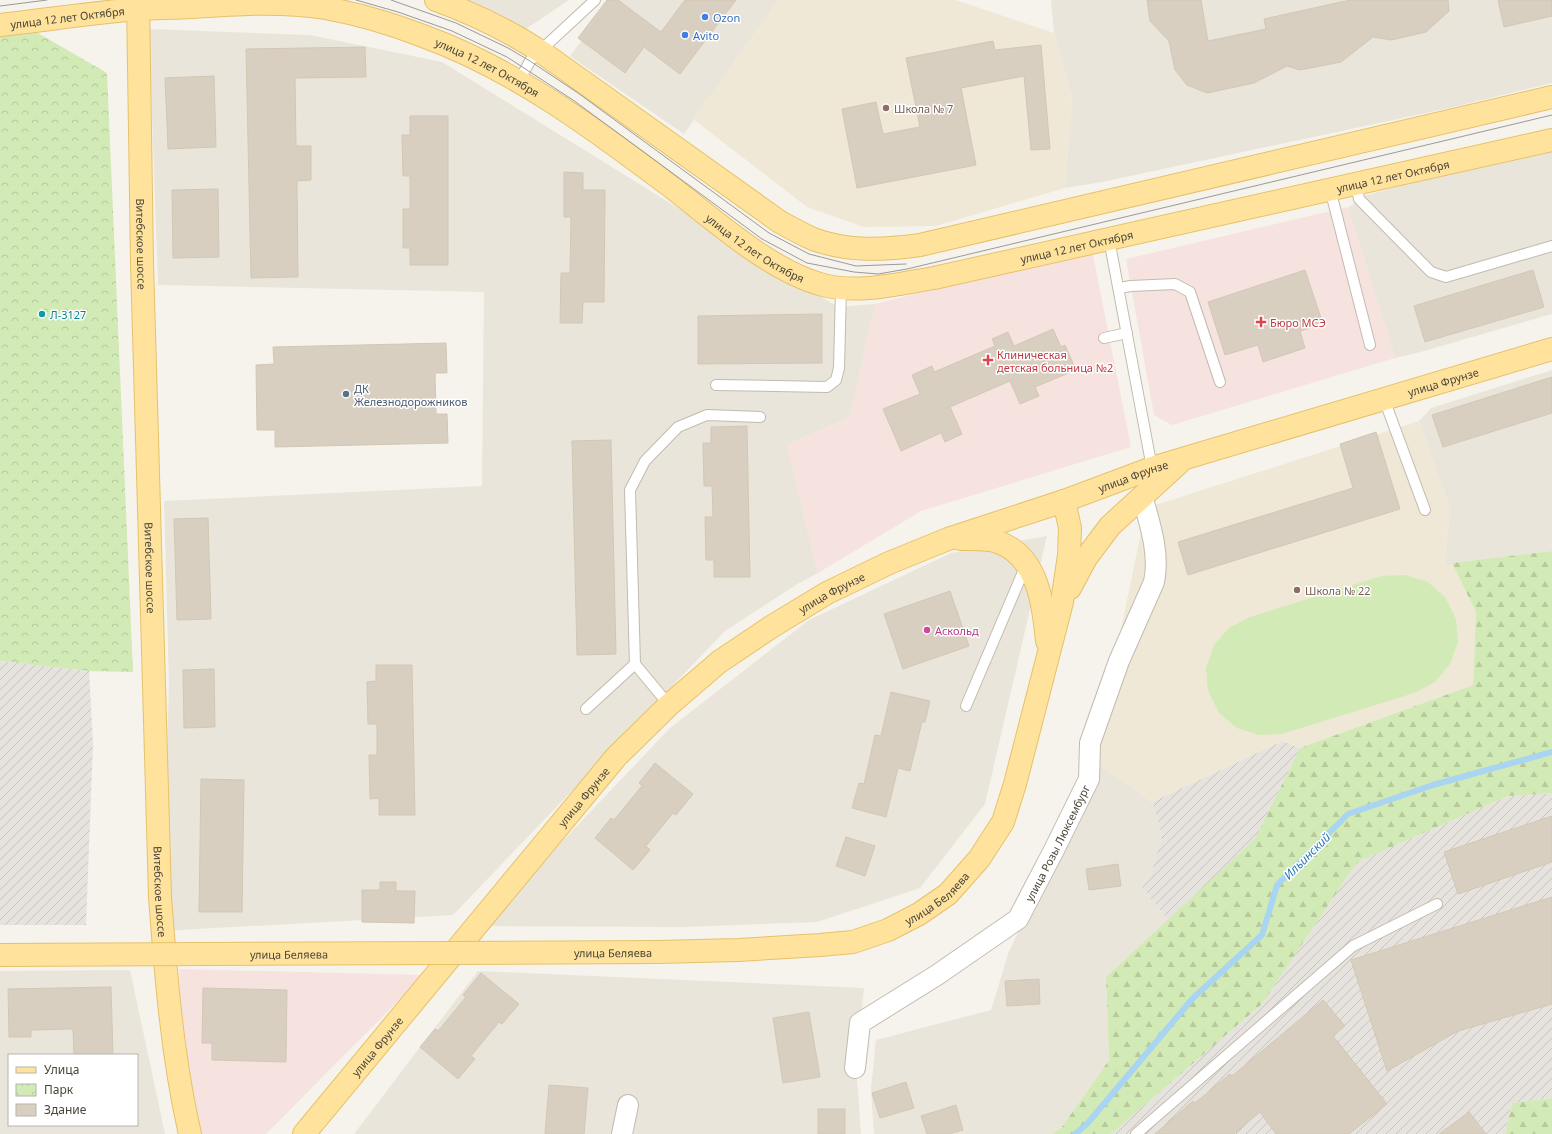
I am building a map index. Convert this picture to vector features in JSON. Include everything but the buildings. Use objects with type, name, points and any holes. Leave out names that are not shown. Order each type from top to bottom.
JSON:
[{"type":"main road","points":[[436,0],[457,8],[516,36],[540,51],[780,222],[813,239],[839,246],[860,249],[895,248],[920,245],[1552,97]]},
{"type":"main road","name":"улица 12 лет Октября","points":[[0,25],[138,5],[297,5],[325,8],[372,20],[423,36],[461,52],[519,81],[600,133],[754,250],[791,273],[822,284],[841,288],[861,289],[934,278],[1552,140]]},
{"type":"main road","name":"Витебское шоссе","points":[[138,5],[142,262],[160,897],[167,989],[176,1057],[190,1134]]},
{"type":"main road","name":"улица Фрунзе","points":[[304,1134],[616,757],[669,705],[719,662],[772,627],[827,593],[889,563],[948,539],[1064,501],[1152,468],[1552,349]]},
{"type":"main road","points":[[1062,602],[1086,558],[1110,526],[1182,459]]},
{"type":"main road","points":[[1062,602],[1069,555],[1070,535],[1070,528],[1064,501]]},
{"type":"main road","points":[[948,539],[995,541],[1009,548],[1020,557],[1030,569],[1039,587],[1044,608],[1048,654]]},
{"type":"main road","name":"улица Беляева","points":[[0,955],[658,952],[820,946],[853,942],[888,930],[919,914],[948,894],[979,859],[1003,822],[1015,784],[1062,602]]},
{"type":"street","name":"улица Розы Люксембург","points":[[855,1068],[860,1023],[937,975],[1018,919],[1054,850],[1089,779],[1090,743],[1119,661],[1154,582],[1157,569],[1156,553],[1142,496]]},
{"type":"street","points":[[622,1134],[628,1105]]},
{"type":"lane","points":[[519,81],[530,61],[595,0]]},
{"type":"lane","points":[[1356,184],[1359,199],[1432,272],[1446,277],[1552,246]]},
{"type":"lane","points":[[1330,190],[1370,345]]},
{"type":"lane","points":[[1110,239],[1152,468]]},
{"type":"lane","points":[[1119,288],[1175,284],[1190,292],[1220,382]]},
{"type":"lane","points":[[716,386],[827,387],[836,380],[839,368],[841,288]]},
{"type":"lane","points":[[1104,338],[1127,333]]},
{"type":"lane","points":[[1384,399],[1425,510]]},
{"type":"lane","points":[[669,705],[635,664],[630,490],[645,461],[678,427],[707,415],[760,417]]},
{"type":"lane","points":[[966,706],[1023,572],[1030,569]]},
{"type":"lane","points":[[586,709],[635,664]]},
{"type":"lane","points":[[1136,1134],[1353,946],[1438,904]]},
{"type":"shaded area","points":[[440,0],[569,0],[508,41]]},
{"type":"shaded area","points":[[612,0],[778,0],[684,134],[570,56]]},
{"type":"shaded area","name":"Школа № 7","points":[[778,0],[956,0],[1054,33],[1072,97],[1065,188],[936,226],[864,227],[807,207],[693,119]]},
{"type":"shaded area","points":[[1051,0],[1552,0],[1552,83],[1445,109],[1102,182],[1065,188],[1072,97],[1054,33]]},
{"type":"shaded area","points":[[149,29],[310,35],[442,62],[838,307],[875,304],[850,417],[787,445],[818,573],[799,583],[725,631],[453,915],[162,931],[169,684],[164,501],[482,486],[484,292],[158,285]]},
{"type":"shaded area","points":[[1552,146],[1552,314],[1395,358],[1348,208],[1363,196]]},
{"type":"shaded area","name":"Бюро МСЭ","points":[[1348,207],[1395,358],[1172,425],[1154,415],[1126,259]]},
{"type":"shaded area","name":"Клиническая детская больница №2","points":[[1092,250],[1131,447],[921,511],[818,573],[787,445],[850,417],[875,304]]},
{"type":"shaded area","points":[[1552,370],[1552,551],[1452,563],[1444,568],[1450,509],[1419,421],[1431,408]]},
{"type":"shaded area","name":"Школа № 22","points":[[1419,421],[1450,509],[1444,567],[1452,563],[1476,612],[1473,685],[1300,748],[1282,741],[1152,802],[1094,761],[1146,508]]},
{"type":"shaded area","points":[[1047,536],[985,804],[920,888],[817,922],[684,927],[482,926],[670,728],[809,620],[951,553]]},
{"type":"shaded area","points":[[0,661],[89,671],[93,744],[86,925],[0,925]]},
{"type":"shaded area","points":[[1282,741],[1300,748],[1256,839],[1168,920],[1142,887],[1152,871],[1162,836],[1152,802]]},
{"type":"shaded area","points":[[1094,761],[1152,802],[1162,836],[1152,871],[1142,887],[1168,920],[1106,977],[1109,1060],[1062,1127],[1052,1134],[874,1134],[871,1089],[876,1040],[991,1010],[1008,954],[1086,789]]},
{"type":"shaded area","points":[[1552,793],[1552,1098],[1512,1103],[1505,1134],[1111,1134],[1262,1004],[1357,862],[1508,796]]},
{"type":"shaded area","points":[[179,969],[424,975],[266,1134],[200,1134],[185,1086]]},
{"type":"shaded area","points":[[130,970],[165,1134],[0,1134],[0,971]]},
{"type":"shaded area","points":[[478,971],[864,988],[856,1067],[861,1134],[354,1134]]},
{"type":"green space","points":[[0,29],[31,29],[107,73],[133,672],[89,671],[0,661]]},
{"type":"green space","points":[[1552,551],[1552,793],[1508,796],[1357,862],[1262,1004],[1111,1134],[1052,1134],[1062,1127],[1109,1060],[1106,977],[1255,839],[1300,748],[1473,685],[1476,612],[1452,563]]},
{"type":"green space","points":[[1405,575],[1428,582],[1445,597],[1456,619],[1458,642],[1450,664],[1435,682],[1414,693],[1282,734],[1259,735],[1237,728],[1219,713],[1208,691],[1206,668],[1214,645],[1229,628],[1250,617],[1382,576]]},
{"type":"green space","points":[[1552,1098],[1552,1134],[1505,1134],[1512,1103]]},
{"type":"waterway","name":"Ильинский","points":[[1075,1134],[1087,1124],[1193,998],[1262,935],[1277,885],[1348,814],[1433,785],[1552,752]]},
{"type":"tram line","points":[[0,6],[47,0]]},
{"type":"tram line","points":[[356,0],[398,12],[452,31],[507,57],[573,100],[762,239],[807,263],[854,272],[878,274],[907,269],[1552,115]]},
{"type":"tram line","points":[[391,0],[456,23],[508,48],[530,61],[578,93],[769,233],[809,254],[856,266],[906,264]]},
{"type":"place","name":"Ozon","points":[[705,17]]},
{"type":"place","name":"Avito","points":[[685,35]]},
{"type":"place","name":"Школа № 7","points":[[886,108]]},
{"type":"place","name":"Л-3127","points":[[42,314]]},
{"type":"place","name":"Бюро МСЭ","points":[[1261,322]]},
{"type":"place","name":"Клиническая детская больница №2","points":[[988,360]]},
{"type":"place","name":"ДК Железнодорожников","points":[[346,394]]},
{"type":"place","name":"Школа № 22","points":[[1297,590]]},
{"type":"place","name":"Аскольд","points":[[927,630]]}]
